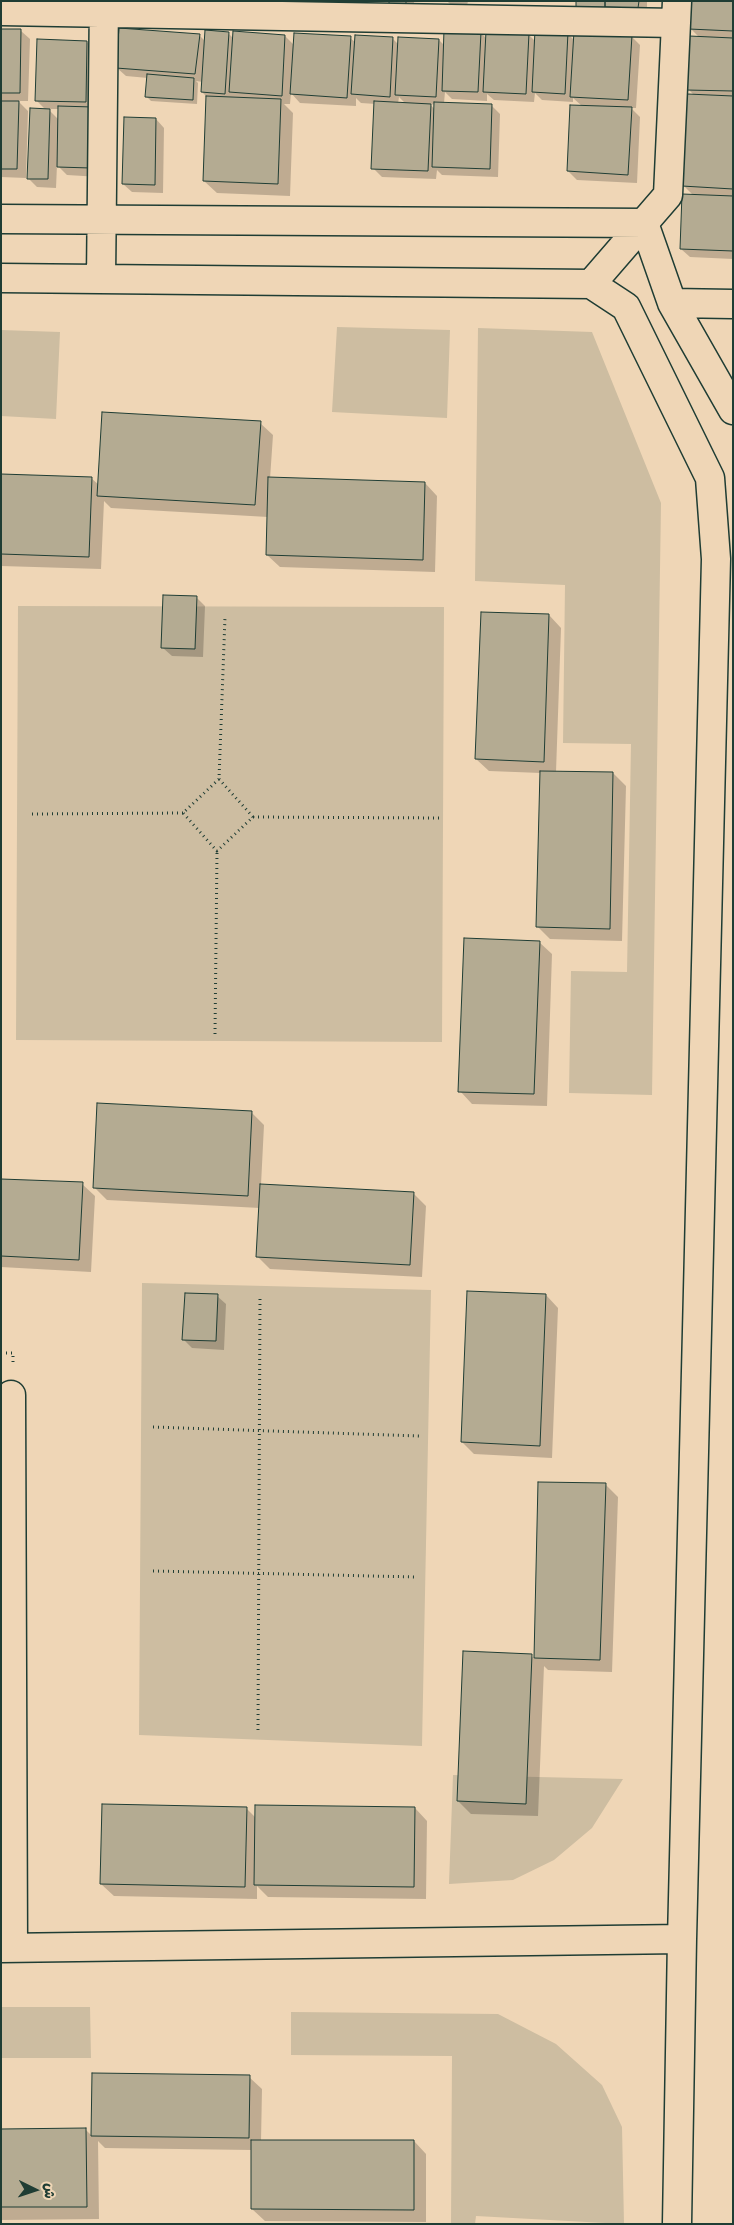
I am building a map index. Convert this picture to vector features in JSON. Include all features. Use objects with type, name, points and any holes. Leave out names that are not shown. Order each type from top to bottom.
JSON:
[{"type":"street","points":[[101,278],[100,219],[104,7]]},
{"type":"street","points":[[1,11],[104,7],[676,12],[668,195],[591,284]]},
{"type":"street","points":[[1,219],[644,223]]},
{"type":"street","points":[[644,223],[672,303],[733,410]]},
{"type":"street","points":[[1,278],[591,284],[626,307],[710,478],[716,559],[682,1938],[677,2224]]},
{"type":"street","points":[[672,303],[733,304]]},
{"type":"street","points":[[11,1395],[7,1947],[682,1938]]},
{"type":"path","points":[[225,617],[219,780],[253,817]]},
{"type":"path","points":[[32,814],[183,813],[219,780]]},
{"type":"path","points":[[183,813],[217,851],[215,1034]]},
{"type":"path","points":[[217,851],[253,817],[443,818]]},
{"type":"path","points":[[258,1730],[260,1298]]},
{"type":"path","points":[[153,1427],[418,1436]]},
{"type":"path","points":[[153,1571],[416,1577]]},
{"type":"shaded area","points":[[337,327],[450,330],[447,418],[332,412]]},
{"type":"shaded area","points":[[478,328],[592,332],[661,503],[652,1095],[569,1093],[571,971],[627,972],[631,744],[563,743],[565,585],[475,581]]},
{"type":"shaded area","points":[[1,330],[60,332],[56,419],[1,416]]},
{"type":"shaded area","points":[[18,606],[444,607],[442,1042],[16,1040]]},
{"type":"shaded area","points":[[142,1283],[431,1290],[422,1746],[139,1735]]},
{"type":"shaded area","points":[[453,1775],[623,1779],[592,1828],[554,1860],[513,1880],[449,1884]]},
{"type":"shaded area","points":[[1,2007],[90,2007],[91,2058],[1,2058]]},
{"type":"shaded area","points":[[291,2012],[498,2014],[556,2044],[602,2085],[622,2127],[624,2224],[476,2216],[475,2224],[451,2224],[452,2056],[291,2055]]},
{"type":"building","points":[[389,1],[406,1],[406,5],[389,5]]},
{"type":"building","points":[[576,1],[605,1],[605,14],[576,14]]},
{"type":"building","points":[[605,1],[639,1],[638,8],[605,7]]},
{"type":"building","points":[[690,1],[733,1],[733,31],[689,29]]},
{"type":"building","points":[[119,28],[200,34],[195,74],[116,68]]},
{"type":"building","points":[[1,29],[21,29],[20,93],[1,93]]},
{"type":"building","points":[[205,30],[229,32],[225,94],[201,92]]},
{"type":"building","points":[[444,30],[481,32],[478,92],[442,91]]},
{"type":"building","points":[[535,30],[568,32],[565,94],[532,92]]},
{"type":"building","points":[[233,31],[285,35],[282,96],[229,92]]},
{"type":"building","points":[[486,31],[529,33],[526,94],[483,92]]},
{"type":"building","points":[[574,31],[632,35],[628,100],[570,97]]},
{"type":"building","points":[[294,33],[351,36],[347,98],[290,94]]},
{"type":"building","points":[[355,35],[393,37],[390,97],[351,94]]},
{"type":"building","points":[[689,36],[733,38],[733,91],[686,90]]},
{"type":"building","points":[[398,37],[439,39],[436,97],[395,95]]},
{"type":"building","points":[[37,39],[87,41],[86,102],[35,101]]},
{"type":"building","points":[[147,74],[194,78],[193,100],[145,97]]},
{"type":"building","points":[[687,94],[733,96],[733,189],[682,186]]},
{"type":"building","points":[[206,96],[281,99],[278,184],[203,181]]},
{"type":"building","points":[[1,101],[19,101],[17,169],[1,169]]},
{"type":"building","points":[[374,101],[431,104],[428,171],[371,169]]},
{"type":"building","points":[[434,102],[492,104],[490,169],[432,167]]},
{"type":"building","points":[[570,105],[632,107],[628,175],[567,171]]},
{"type":"building","points":[[58,106],[93,107],[91,168],[57,167]]},
{"type":"building","points":[[30,108],[50,109],[48,179],[27,179]]},
{"type":"building","points":[[124,117],[156,118],[155,185],[122,184]]},
{"type":"building","points":[[682,194],[733,196],[733,251],[680,249]]},
{"type":"building","points":[[102,412],[261,421],[255,505],[97,496]]},
{"type":"building","points":[[1,474],[92,477],[89,557],[1,554]]},
{"type":"building","points":[[268,477],[425,482],[423,560],[266,555]]},
{"type":"building","points":[[163,595],[197,596],[195,649],[161,648]]},
{"type":"building","points":[[481,612],[549,614],[544,762],[475,759]]},
{"type":"building","points":[[540,771],[613,772],[610,929],[536,927]]},
{"type":"building","points":[[464,938],[540,941],[534,1094],[458,1092]]},
{"type":"building","points":[[97,1103],[252,1111],[248,1196],[93,1188]]},
{"type":"building","points":[[1,1179],[83,1182],[79,1260],[1,1256]]},
{"type":"building","points":[[260,1184],[414,1192],[410,1265],[256,1257]]},
{"type":"building","points":[[467,1291],[546,1294],[540,1446],[461,1442]]},
{"type":"building","points":[[185,1293],[218,1294],[216,1341],[182,1340]]},
{"type":"building","points":[[538,1482],[606,1483],[600,1660],[534,1658]]},
{"type":"building","points":[[463,1651],[532,1654],[526,1804],[457,1801]]},
{"type":"building","points":[[102,1804],[247,1807],[245,1887],[100,1884]]},
{"type":"building","points":[[255,1805],[415,1807],[414,1887],[254,1885]]},
{"type":"building","points":[[92,2073],[250,2075],[249,2138],[91,2136]]},
{"type":"building","points":[[86,2128],[87,2207],[1,2207],[1,2129]]},
{"type":"building","points":[[251,2140],[414,2140],[414,2210],[251,2209]]}]
